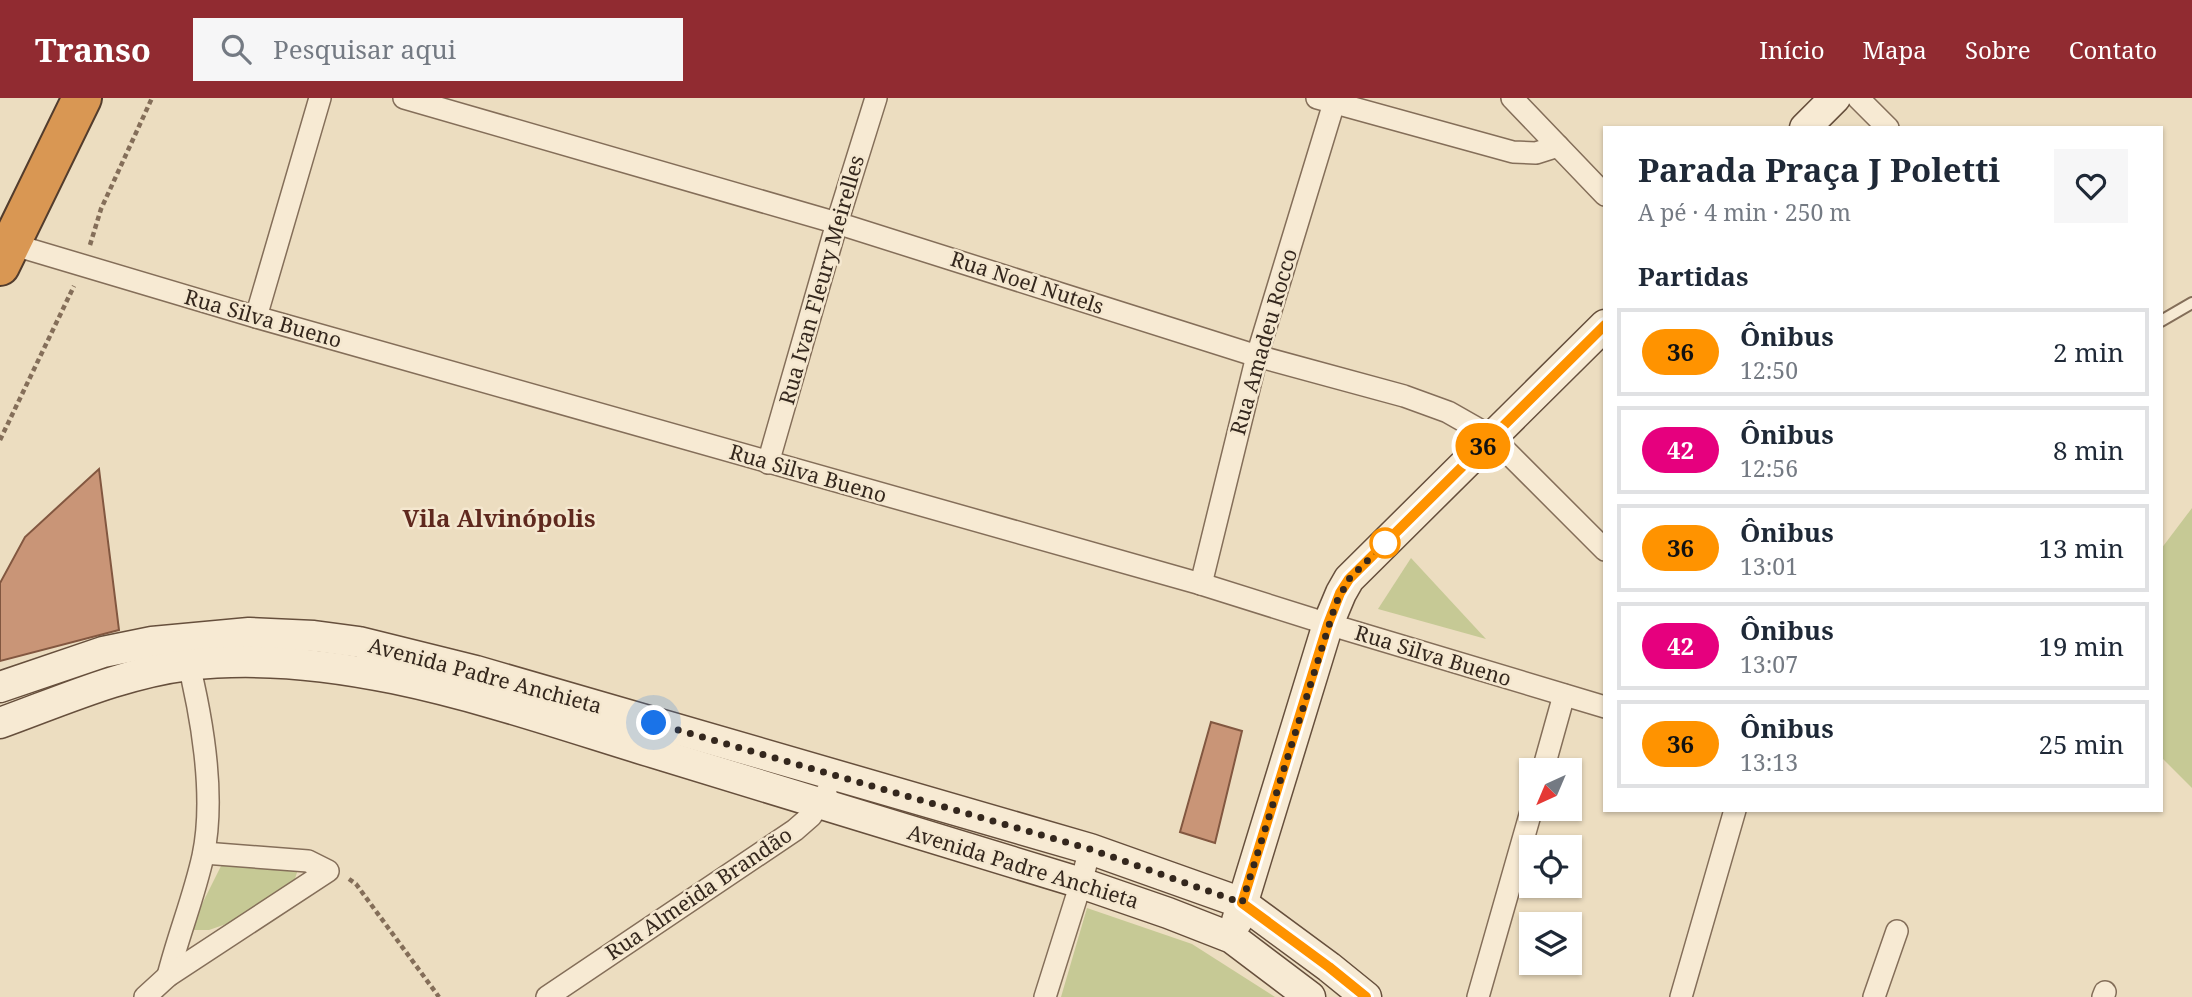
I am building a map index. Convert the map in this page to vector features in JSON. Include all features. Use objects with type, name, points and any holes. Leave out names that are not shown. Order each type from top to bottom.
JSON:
[{"type":"highway","points":[[6,255],[82,98]]},
{"type":"street","points":[[256,317],[320,98]]},
{"type":"street","name":"Rua Noel Nutels","points":[[404,98],[837,223],[1257,356],[1404,396],[1448,412],[1492,437],[1603,548]]},
{"type":"street","name":"Rua Ivan Fleury Meirelles","points":[[768,463],[876,98]]},
{"type":"street","points":[[1511,98],[1603,193]]},
{"type":"street","points":[[1807,126],[1835,98]]},
{"type":"street","points":[[1858,98],[1886,126]]},
{"type":"street","points":[[1325,101],[1513,152],[1536,153],[1558,146]]},
{"type":"street","name":"Rua Amadeu Rocco","points":[[1201,584],[1257,356],[1325,101]]},
{"type":"street","name":"Rua Silva Bueno","points":[[6,255],[256,317],[1201,584],[1603,706]]},
{"type":"street","points":[[1232,938],[1328,624],[1340,593],[1349,579],[1603,327]]},
{"type":"street","name":"Avenida Padre Anchieta","points":[[0,723],[113,682],[161,670],[185,651],[249,633],[314,636],[359,642],[476,671],[1090,849],[1242,903],[1366,997]]},
{"type":"street","points":[[168,976],[204,853],[207,812],[197,701],[185,651]]},
{"type":"street","name":"Avenida Padre Anchieta","points":[[6,688],[103,652],[185,651],[238,662],[297,664],[404,681],[511,710],[1082,883],[1232,938],[1310,997]]},
{"type":"street","points":[[1546,758],[1564,695]]},
{"type":"street","name":"Rua Almeida Brandão","points":[[547,997],[795,830],[820,804],[832,775]]},
{"type":"street","points":[[1681,997],[1734,812]]},
{"type":"street","points":[[1479,997],[1528,821]]},
{"type":"street","points":[[1045,997],[1082,883],[1090,849]]},
{"type":"street","points":[[145,997],[168,976],[328,871],[309,861],[204,853]]},
{"type":"street","points":[[1874,997],[1897,931]]},
{"type":"lane","points":[[2163,320],[2192,303]]},
{"type":"path","points":[[328,871],[346,877],[356,884],[439,997]]},
{"type":"green space","points":[[2192,508],[2192,788],[2163,759],[2163,546]]},
{"type":"green space","points":[[1411,558],[1486,639],[1378,609]]},
{"type":"green space","points":[[223,862],[298,869],[295,879],[232,922],[209,930],[189,930]]},
{"type":"green space","points":[[1087,908],[1192,944],[1275,997],[1061,997]]},
{"type":"building","points":[[99,469],[119,630],[0,661],[0,583],[25,537]]},
{"type":"building","points":[[1211,722],[1242,731],[1215,843],[1180,832]]},
{"type":"bus line","name":"36","points":[[1366,997],[1242,903],[1328,624],[1340,593],[1349,579],[1603,327]]},
{"type":"district","name":"Vila Alvinópolis","points":[[499,519]]},
{"type":"route","points":[[654,723],[1090,849],[1242,903],[1336,603],[1349,579],[1385,543]]}]
